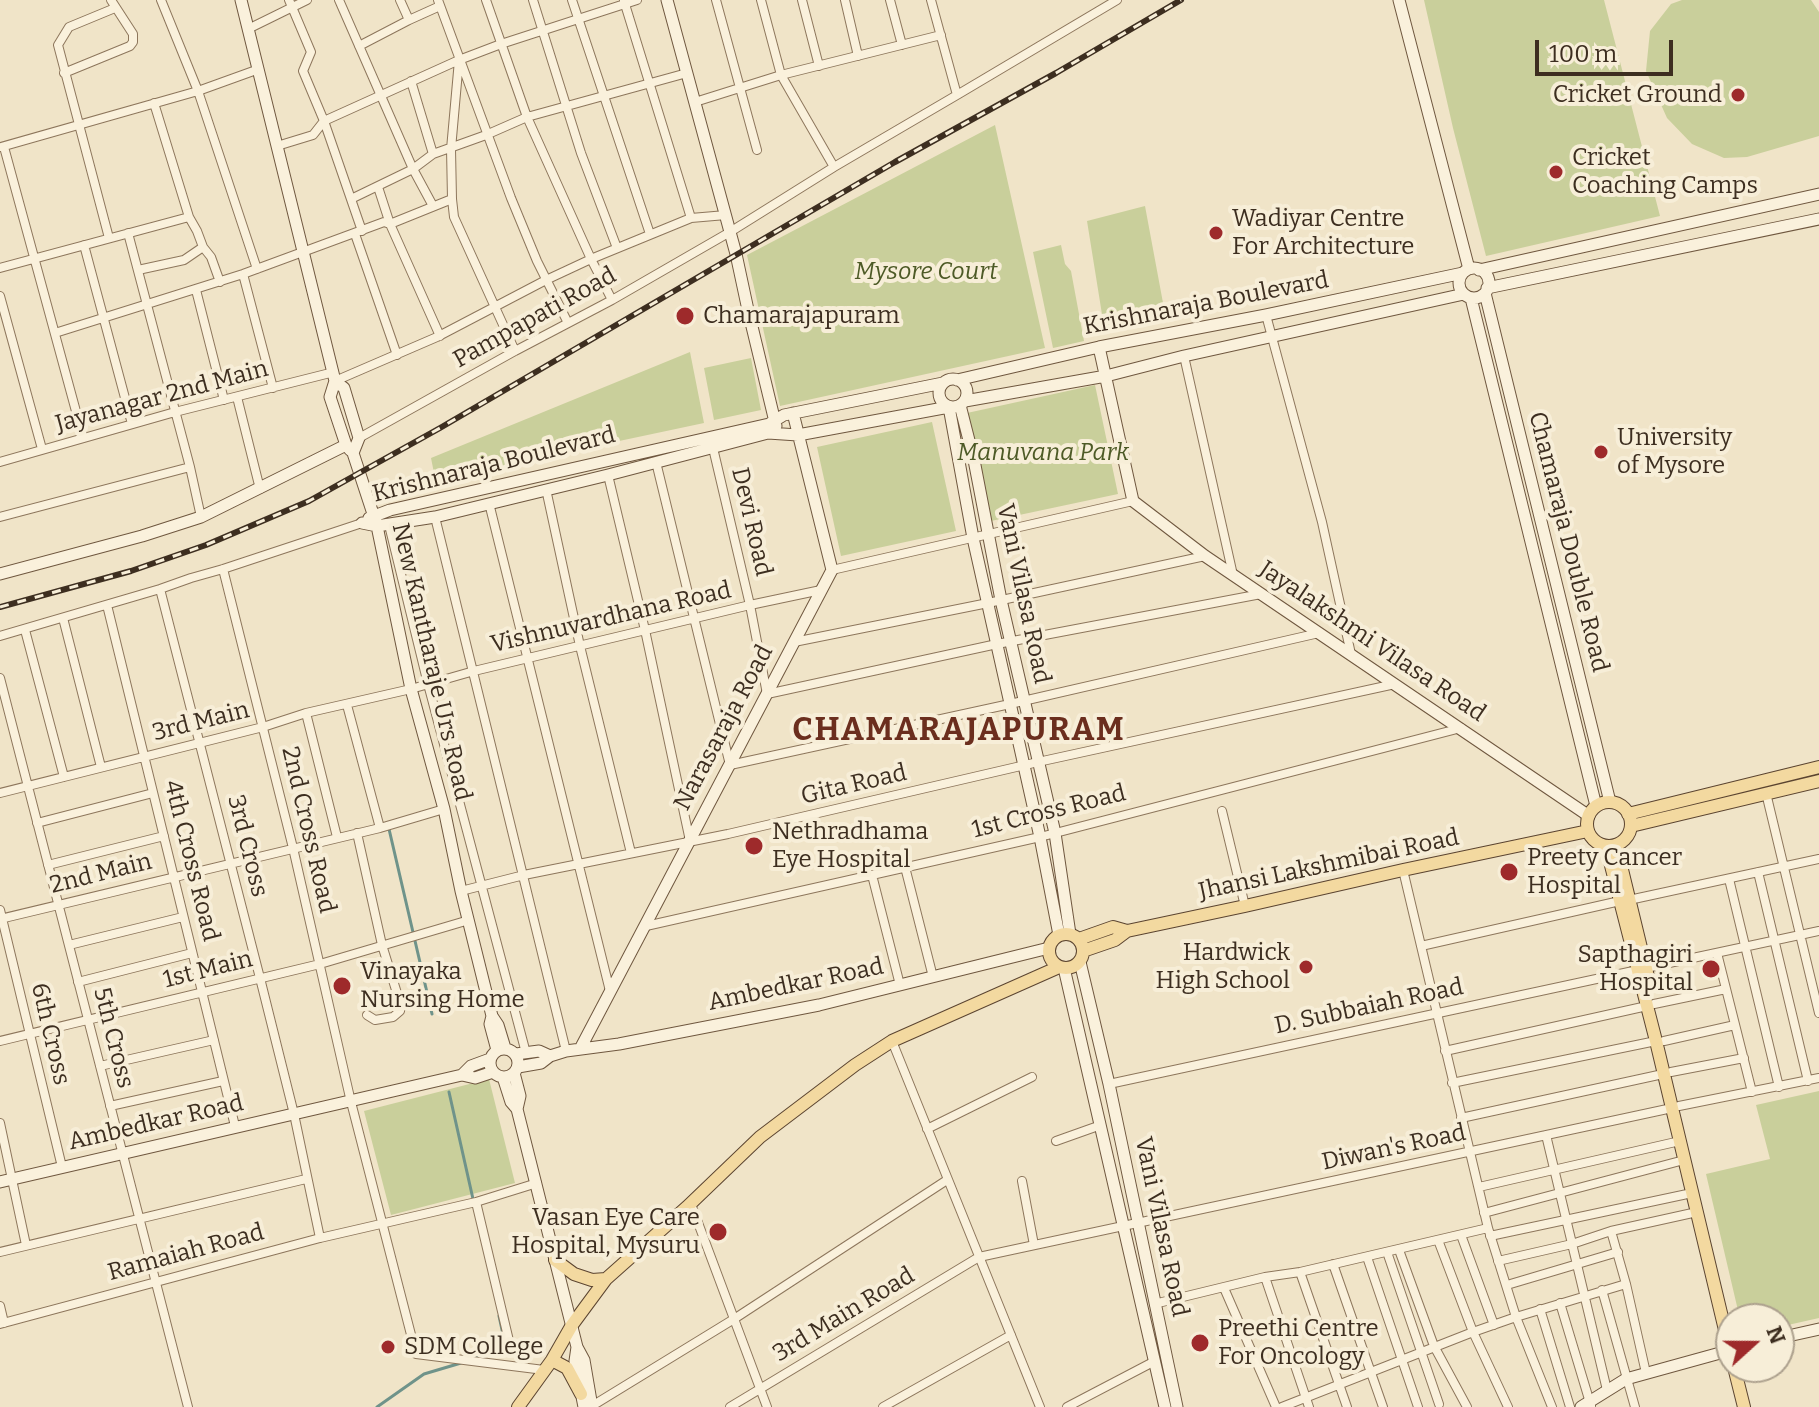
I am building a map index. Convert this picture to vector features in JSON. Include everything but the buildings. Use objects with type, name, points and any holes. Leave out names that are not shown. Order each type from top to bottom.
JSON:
[{"type":"main road","points":[[0,574],[201,517],[350,449],[359,438],[344,388],[334,376],[241,0]]},
{"type":"main road","points":[[667,0],[726,215],[779,434]]},
{"type":"main road","points":[[1399,0],[1471,271]]},
{"type":"main road","name":"Krishnaraja Boulevard","points":[[957,380],[1819,194]]},
{"type":"main road","points":[[1486,291],[1488,280],[1483,272],[1471,271],[1459,282],[1461,291],[1478,297],[1486,291],[1819,219]]},
{"type":"main road","name":"Chamaraja Double Road","points":[[1486,291],[1610,802]]},
{"type":"main road","name":"Krishnaraja Boulevard","points":[[362,523],[435,517],[768,433],[798,435],[1106,376],[1184,356],[1468,296]]},
{"type":"main road","name":"Chamaraja Double Road","points":[[1468,296],[1592,811]]},
{"type":"main road","points":[[1099,347],[1133,501]]},
{"type":"main road","name":"New Kantharaje Urs Road","points":[[334,376],[330,397],[380,522],[411,689],[444,809],[492,1016],[490,1024],[507,1062],[511,1102],[517,1109],[537,1183],[572,1325],[577,1347],[575,1361],[587,1403]]},
{"type":"main road","points":[[950,379],[961,382],[966,390],[958,404],[945,404],[939,397],[943,383],[950,379]]},
{"type":"main road","name":"Krishnaraja Boulevard","points":[[380,522],[769,424],[784,415],[943,383]]},
{"type":"main road","name":"Vani Vilasa Road","points":[[958,404],[974,460],[987,535],[997,644],[1010,704],[1040,837],[1074,944],[1109,1084],[1177,1407]]},
{"type":"main road","name":"Vani Vilasa Road","points":[[958,404],[973,538],[1011,642],[1055,833],[1074,944]]},
{"type":"main road","points":[[793,413],[832,570]]},
{"type":"main road","name":"Jayalakshmi Vilasa Road","points":[[1133,501],[1261,594],[1461,728],[1592,811]]},
{"type":"main road","name":"Narasaraja Road","points":[[580,1049],[832,570]]},
{"type":"main road","points":[[1630,820],[1819,767]]},
{"type":"main road","points":[[1630,820],[1819,781]]},
{"type":"main road","points":[[1610,802],[1624,808],[1630,820],[1626,838],[1611,846],[1595,841],[1588,831],[1592,811],[1610,802]]},
{"type":"main road","name":"Jhansi Lakshmibai Road","points":[[1061,968],[1070,968],[1074,944],[1113,927],[1127,931],[1588,831]]},
{"type":"main road","points":[[1611,846],[1726,1303]]},
{"type":"main road","points":[[518,1407],[606,1279],[691,1204],[760,1137],[892,1041],[1061,968],[1050,959],[1049,948],[1054,938],[1074,944]]},
{"type":"main road","name":"Ambedkar Road","points":[[0,1182],[462,1075],[475,1078],[539,1051],[550,1056],[819,1005],[1049,948]]},
{"type":"main road","name":"Vani Vilasa Road","points":[[1061,968],[1125,1225],[1165,1407]]},
{"type":"main road","points":[[1676,1107],[1684,1160],[1719,1303]]},
{"type":"main road","points":[[555,1260],[574,1274],[592,1280],[606,1279]]},
{"type":"main road","points":[[1795,1334],[1819,1329]]},
{"type":"main road","points":[[1587,1405],[1626,1379],[1715,1356]]},
{"type":"main road","points":[[548,1365],[567,1368],[587,1403]]},
{"type":"main road","points":[[1738,1383],[1744,1407]]},
{"type":"main road","points":[[1746,1383],[1751,1407]]},
{"type":"street","points":[[161,0],[198,91],[257,269]]},
{"type":"street","points":[[248,29],[291,4],[307,0]]},
{"type":"street","points":[[339,0],[413,169],[433,206]]},
{"type":"street","points":[[400,0],[409,20]]},
{"type":"street","points":[[486,0],[527,117],[612,300]]},
{"type":"street","points":[[533,0],[581,153],[617,248]]},
{"type":"street","points":[[572,0],[650,234]]},
{"type":"street","points":[[277,146],[313,135],[324,121],[459,60],[637,0]]},
{"type":"street","points":[[716,0],[757,150]]},
{"type":"street","points":[[761,0],[781,75],[834,167]]},
{"type":"street","points":[[802,0],[819,66]]},
{"type":"street","points":[[845,0],[858,56]]},
{"type":"street","points":[[890,0],[902,45]]},
{"type":"street","points":[[931,0],[957,95]]},
{"type":"street","name":"Pampapati Road","points":[[359,438],[730,232],[1117,0]]},
{"type":"street","points":[[624,2],[691,218]]},
{"type":"street","points":[[359,46],[439,3],[486,135],[537,261],[568,323]]},
{"type":"street","points":[[64,73],[130,46],[133,42],[133,34],[113,4],[69,27],[58,45],[64,73],[109,238]]},
{"type":"street","points":[[291,4],[311,52],[303,71],[351,199],[358,232],[397,355]]},
{"type":"street","points":[[695,102],[781,75],[941,35]]},
{"type":"street","points":[[459,60],[451,149],[454,217],[515,351]]},
{"type":"street","points":[[83,437],[2,147],[198,91],[259,69]]},
{"type":"street","points":[[351,199],[413,169],[433,154],[527,117],[687,73]]},
{"type":"street","points":[[411,81],[433,154]]},
{"type":"street","points":[[154,103],[189,217],[211,257],[220,282]]},
{"type":"street","points":[[378,187],[390,224],[440,336]]},
{"type":"street","points":[[55,333],[220,282],[384,222],[390,224],[452,199]]},
{"type":"street","name":"Jayanagar 2nd Main","points":[[0,462],[175,412],[334,376],[397,355],[591,259],[691,218],[726,215]]},
{"type":"street","points":[[0,268],[189,217]]},
{"type":"street","points":[[128,233],[201,517]]},
{"type":"street","points":[[84,245],[132,424]]},
{"type":"street","points":[[138,270],[184,260],[203,247]]},
{"type":"street","points":[[243,274],[273,388]]},
{"type":"street","points":[[196,290],[224,400]]},
{"type":"street","points":[[0,296],[42,449]]},
{"type":"street","points":[[1266,315],[1322,522],[1351,654]]},
{"type":"street","points":[[1184,356],[1233,575]]},
{"type":"street","points":[[237,397],[260,489]]},
{"type":"street","name":"Devi Road","points":[[713,448],[750,605],[767,694]]},
{"type":"street","points":[[656,462],[730,765],[1319,633]]},
{"type":"street","points":[[0,517],[190,467]]},
{"type":"street","points":[[608,475],[690,841]]},
{"type":"street","points":[[546,489],[580,646],[631,853]]},
{"type":"street","points":[[832,570],[1133,501]]},
{"type":"street","points":[[489,503],[610,992]]},
{"type":"street","points":[[435,517],[566,1051]]},
{"type":"street","points":[[380,522],[428,684],[481,886],[507,1062]]},
{"type":"street","points":[[0,636],[160,589],[362,523]]},
{"type":"street","points":[[794,642],[1205,556]]},
{"type":"street","name":"2nd Cross Road","points":[[223,569],[293,848],[351,1102],[416,1354],[548,1365]]},
{"type":"street","name":"3rd Cross","points":[[160,589],[294,1114],[320,1238]]},
{"type":"street","name":"Vishnuvardhana Road","points":[[411,689],[474,671],[821,590]]},
{"type":"street","points":[[767,694],[997,644],[1261,594]]},
{"type":"street","name":"4th Cross Road","points":[[107,605],[235,1126]]},
{"type":"street","points":[[63,618],[101,767]]},
{"type":"street","points":[[25,630],[64,777]]},
{"type":"street","name":"5th Cross","points":[[0,678],[188,1407]]},
{"type":"street","name":"Gita Road","points":[[461,891],[1395,684]]},
{"type":"street","name":"3rd Main","points":[[0,793],[263,727],[306,713],[411,689]]},
{"type":"street","points":[[347,705],[380,828]]},
{"type":"street","points":[[306,713],[337,837]]},
{"type":"street","name":"1st Cross Road","points":[[646,926],[1040,837],[1461,728]]},
{"type":"street","points":[[37,823],[153,793]]},
{"type":"street","points":[[1766,793],[1819,1013]]},
{"type":"street","name":"2nd Main","points":[[1,916],[380,828],[444,809]]},
{"type":"street","points":[[1222,811],[1245,906]]},
{"type":"street","points":[[357,833],[382,945],[401,1006],[393,1017],[375,1020],[367,1015]]},
{"type":"street","points":[[48,865],[164,836]]},
{"type":"street","points":[[1421,946],[1819,859]]},
{"type":"street","points":[[905,867],[933,977]]},
{"type":"street","points":[[1403,870],[1489,1232],[1516,1317],[1552,1407]]},
{"type":"street","points":[[1758,872],[1808,1081]]},
{"type":"street","points":[[872,875],[900,985]]},
{"type":"street","points":[[1729,879],[1779,1087]]},
{"type":"street","name":"6th Cross","points":[[1,916],[62,1167]]},
{"type":"street","points":[[69,945],[183,917]]},
{"type":"street","name":"1st Main","points":[[0,1041],[320,964],[469,920]]},
{"type":"street","name":"D. Subbaiah Road","points":[[1109,1084],[1819,931]]},
{"type":"street","points":[[78,982],[192,953]]},
{"type":"street","points":[[1717,953],[1752,1092]]},
{"type":"street","points":[[1445,1051],[1726,989]]},
{"type":"street","points":[[1452,1083],[1735,1025]]},
{"type":"street","points":[[100,1066],[214,1040]]},
{"type":"street","points":[[892,1041],[1040,1407]]},
{"type":"street","points":[[1461,1118],[1744,1058]]},
{"type":"street","points":[[927,1129],[1032,1077]]},
{"type":"street","name":"Diwan's Road","points":[[1034,1245],[1819,1078]]},
{"type":"street","points":[[110,1106],[223,1081]]},
{"type":"street","points":[[0,1123],[26,1245]]},
{"type":"street","points":[[1056,1141],[1101,1125]]},
{"type":"street","points":[[1546,1135],[1607,1390]]},
{"type":"street","points":[[1479,1187],[1680,1141]]},
{"type":"street","points":[[1484,1213],[1684,1160]]},
{"type":"street","points":[[0,1252],[306,1179]]},
{"type":"street","points":[[587,1403],[734,1319],[947,1180]]},
{"type":"street","points":[[1022,1181],[1034,1245]]},
{"type":"street","name":"Ramaiah Road","points":[[2,1323],[537,1183]]},
{"type":"street","points":[[1154,1304],[1461,1235],[1566,1220],[1692,1193]]},
{"type":"street","points":[[480,1200],[510,1345]]},
{"type":"street","points":[[691,1204],[767,1407]]},
{"type":"street","points":[[1498,1261],[1697,1212]]},
{"type":"street","points":[[1611,1231],[1646,1373]]},
{"type":"street","points":[[1461,1235],[1494,1325]]},
{"type":"street","points":[[1438,1240],[1473,1332],[1508,1407]]},
{"type":"street","name":"3rd Main Road","points":[[730,1407],[979,1257],[1034,1245]]},
{"type":"street","points":[[1399,1250],[1434,1346],[1467,1407]]},
{"type":"street","points":[[1387,1252],[1439,1404]]},
{"type":"street","points":[[1507,1285],[1618,1252]]},
{"type":"street","points":[[1367,1257],[1418,1407]]},
{"type":"street","points":[[1333,1264],[1383,1407]]},
{"type":"street","points":[[1300,1272],[1347,1407]]},
{"type":"street","points":[[1265,1277],[1307,1402]]},
{"type":"street","points":[[1224,1288],[1279,1407],[1307,1402],[1339,1384],[1473,1332],[1626,1284]]},
{"type":"street","points":[[1602,1290],[1635,1407]]},
{"type":"street","points":[[1560,1303],[1587,1405]]},
{"type":"street","points":[[0,1306],[2,1323]]},
{"type":"street","points":[[1540,1309],[1570,1407]]},
{"type":"street","points":[[883,1407],[1011,1335]]},
{"type":"street","points":[[1067,1407],[1155,1361]]},
{"type":"green space","name":"Cricket Coaching Camps","points":[[1424,0],[1604,0],[1660,216],[1486,256]]},
{"type":"green space","name":"Cricket Ground","points":[[1682,0],[1811,0],[1819,12],[1819,136],[1747,157],[1724,158],[1692,144],[1667,118],[1646,71],[1650,31],[1671,4]]},
{"type":"green space","name":"Mysore Court","points":[[995,125],[1045,348],[780,406],[747,255]]},
{"type":"green space","points":[[1145,206],[1166,319],[1105,333],[1087,221]]},
{"type":"green space","points":[[1061,245],[1065,264],[1071,271],[1084,341],[1053,348],[1033,252]]},
{"type":"green space","points":[[690,352],[704,423],[492,468],[436,483],[431,458]]},
{"type":"green space","points":[[751,358],[761,410],[714,420],[704,368]]},
{"type":"green space","name":"Manuvana Park","points":[[1095,385],[1118,494],[991,521],[967,413]]},
{"type":"green space","name":"Manuvana Park","points":[[932,422],[956,531],[841,556],[817,447]]},
{"type":"green space","points":[[489,1079],[515,1183],[391,1215],[364,1111]]},
{"type":"green space","points":[[1819,1091],[1819,1318],[1795,1323],[1795,1303],[1736,1303],[1706,1174],[1770,1159],[1756,1105]]},
{"type":"waterway","points":[[389,829],[432,1014]]},
{"type":"waterway","points":[[449,1092],[473,1199]]},
{"type":"waterway","points":[[476,1358],[500,1349],[504,1339],[499,1316]]},
{"type":"waterway","points":[[377,1407],[424,1374],[461,1363]]},
{"type":"railway","points":[[0,607],[131,571],[206,545],[309,501],[1181,0]]},
{"type":"place","name":"Cricket Ground","points":[[1738,95]]},
{"type":"place","name":"Cricket Coaching Camps","points":[[1556,172]]},
{"type":"place","name":"Wadiyar Centre For Architecture","points":[[1216,233]]},
{"type":"place","name":"Chamarajapuram","points":[[685,316]]},
{"type":"place","name":"University of Mysore","points":[[1601,452]]},
{"type":"place","name":"Nethradhama Eye Hospital","points":[[754,846]]},
{"type":"place","name":"Preety Cancer Hospital","points":[[1509,872]]},
{"type":"place","name":"Hardwick High School","points":[[1306,967]]},
{"type":"place","name":"Sapthagiri Hospital","points":[[1711,969]]},
{"type":"place","name":"Vinayaka Nursing Home","points":[[342,986]]},
{"type":"place","name":"Vasan Eye Care Hospital, Mysuru","points":[[718,1232]]},
{"type":"place","name":"Preethi Centre For Oncology","points":[[1200,1343]]},
{"type":"place","name":"SDM College","points":[[388,1347]]},
{"type":"district","name":"CHAMARAJAPURAM","points":[[959,731]]}]
